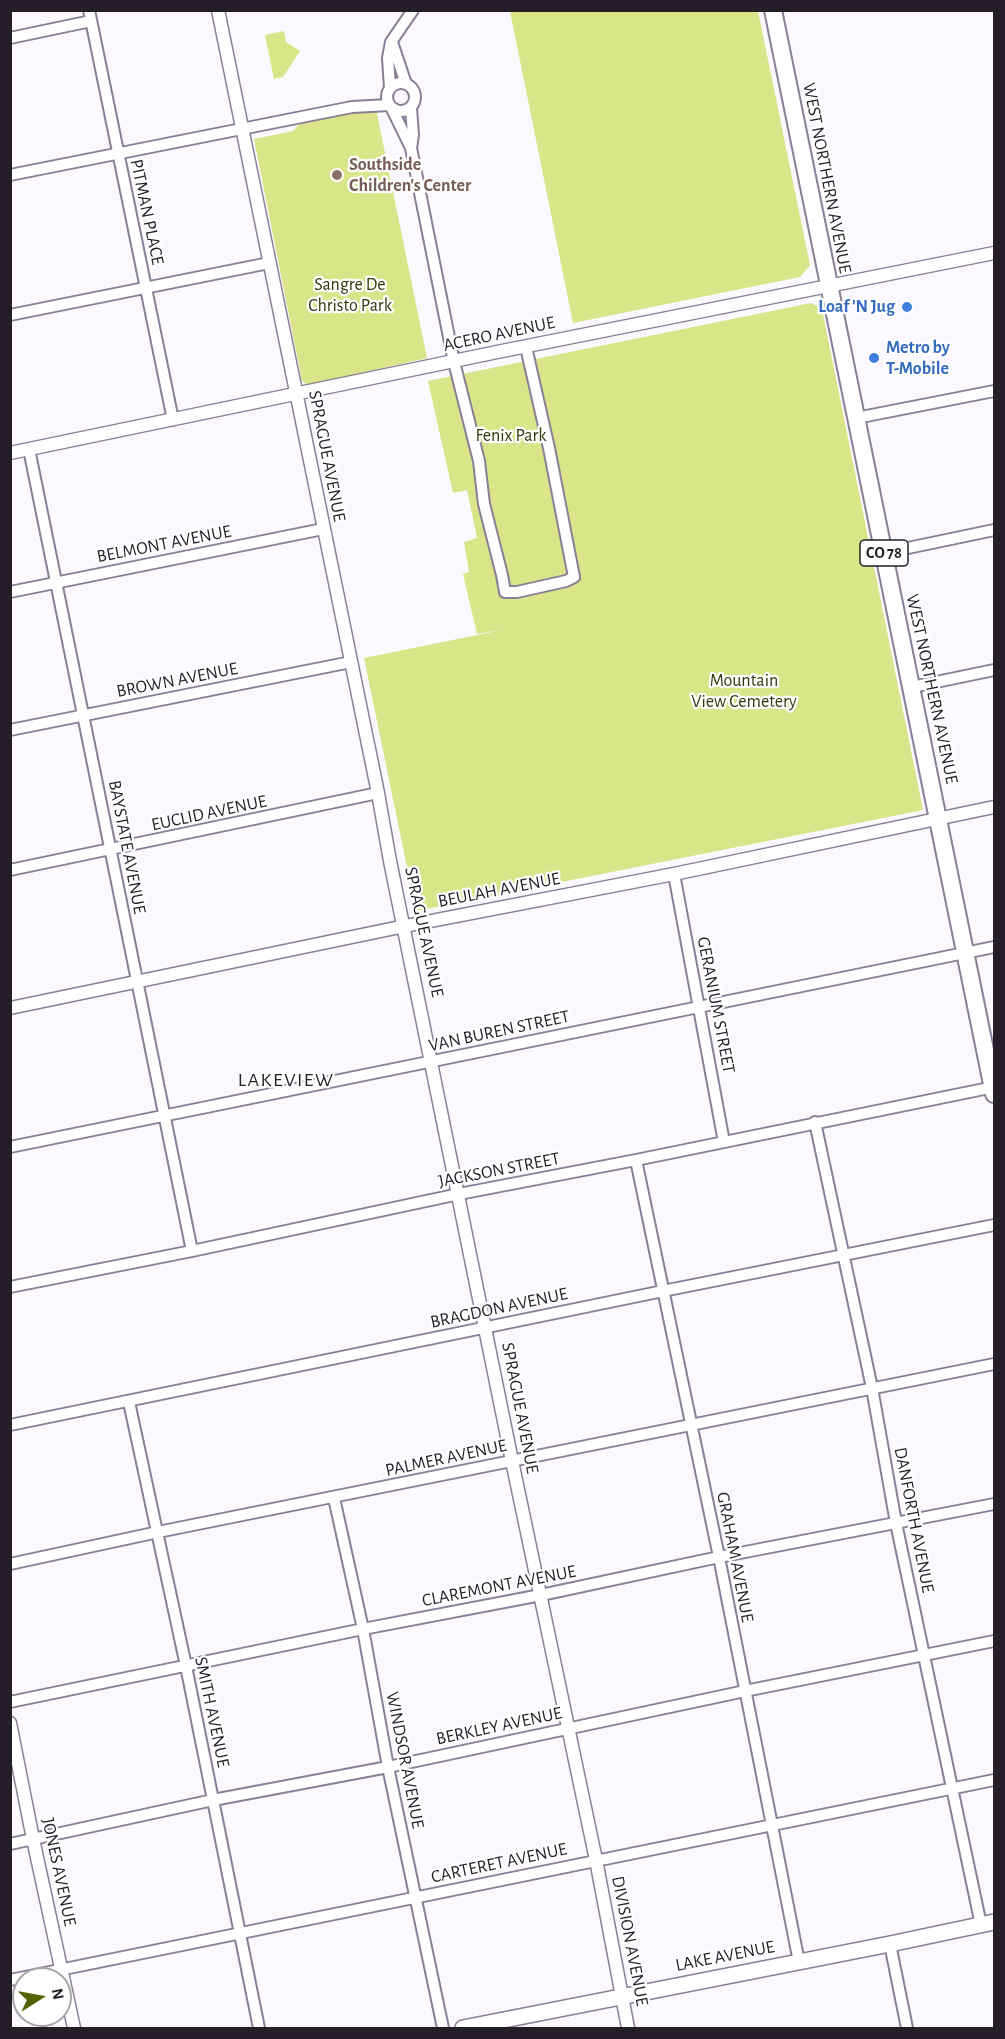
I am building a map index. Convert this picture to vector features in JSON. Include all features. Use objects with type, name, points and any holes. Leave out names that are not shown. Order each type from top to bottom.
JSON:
[{"type":"main road","name":"WEST NORTHERN AVENUE","points":[[773,10],[994,1089]]},
{"type":"main road","name":"LAKE AVENUE","points":[[463,2028],[988,1923]]},
{"type":"street","name":"SPRAGUE AVENUE","points":[[218,10],[512,1461],[596,1860]]},
{"type":"street","points":[[413,10],[391,42],[388,58],[387,101],[411,148],[454,362],[479,461],[484,504],[502,575],[504,592],[517,592],[566,581],[574,577],[526,346]]},
{"type":"street","points":[[10,38],[90,16]]},
{"type":"street","name":"PITMAN PLACE","points":[[90,16],[173,420]]},
{"type":"street","points":[[391,42],[406,84],[415,95],[411,108],[413,135],[411,148]]},
{"type":"street","points":[[352,107],[398,83],[406,84]]},
{"type":"street","points":[[10,176],[352,107],[390,107],[399,112],[411,108]]},
{"type":"street","name":"ACERO AVENUE","points":[[10,453],[526,346],[994,254]]},
{"type":"street","points":[[10,315],[269,263]]},
{"type":"street","points":[[856,418],[994,392]]},
{"type":"street","name":"BAYSTATE AVENUE","points":[[29,449],[192,1251]]},
{"type":"street","name":"BELMONT AVENUE","points":[[10,592],[323,530]]},
{"type":"street","points":[[884,553],[994,530]]},
{"type":"street","name":"BROWN AVENUE","points":[[10,730],[351,662]]},
{"type":"street","points":[[912,687],[994,670]]},
{"type":"street","name":"EUCLID AVENUE","points":[[10,870],[378,793]]},
{"type":"street","name":"BEULAH AVENUE","points":[[10,1008],[994,807]]},
{"type":"street","name":"GERANIUM STREET","points":[[674,874],[724,1142]]},
{"type":"street","name":"VAN BUREN STREET","points":[[10,1147],[994,947]]},
{"type":"street","name":"JACKSON STREET","points":[[10,1287],[815,1122],[994,1089]]},
{"type":"street","name":"DANFORTH AVENUE","points":[[815,1122],[872,1388],[896,1523],[952,1789],[988,1923]]},
{"type":"street","name":"GRAHAM AVENUE","points":[[636,1160],[719,1557],[799,1962]]},
{"type":"street","name":"BRAGDON AVENUE","points":[[10,1425],[663,1291],[994,1226]]},
{"type":"street","name":"PALMER AVENUE","points":[[10,1564],[158,1532],[994,1364]]},
{"type":"street","name":"SMITH AVENUE","points":[[129,1402],[186,1666],[238,1933],[259,2028]]},
{"type":"street","name":"WINDSOR AVENUE","points":[[334,1498],[363,1629],[388,1767],[443,2028]]},
{"type":"street","name":"CLAREMONT AVENUE","points":[[10,1702],[719,1557],[994,1504]]},
{"type":"street","name":"BERKLEY AVENUE","points":[[10,1844],[213,1800],[388,1767],[744,1691],[994,1641]]},
{"type":"street","name":"JONES AVENUE","points":[[10,1723],[61,1967]]},
{"type":"street","name":"CARTERET AVENUE","points":[[71,1967],[994,1780]]},
{"type":"street","name":"DIVISION AVENUE","points":[[596,1860],[628,2028]]},
{"type":"street","points":[[890,1944],[907,2028]]},
{"type":"green space","points":[[510,11],[758,11],[810,265],[800,277],[573,323]]},
{"type":"green space","points":[[284,31],[286,42],[300,51],[283,77],[274,79],[265,35]]},
{"type":"green space","name":"Sangre De Christo Park","points":[[374,99],[427,358],[308,385],[302,381],[254,139],[293,131],[309,114]]},
{"type":"green space","name":"Mountain View Cemetery","points":[[811,303],[822,309],[923,810],[416,911],[364,658],[502,630],[477,634],[463,574],[469,572],[464,542],[477,538],[467,490],[453,493],[428,381]]},
{"type":"place","name":"Southside Children's Center","points":[[337,175]]},
{"type":"place","name":"Loaf 'N Jug","points":[[907,307]]},
{"type":"place","name":"Metro by T-Mobile","points":[[874,358]]},
{"type":"district","name":"LAKEVIEW","points":[[286,1080]]},
{"type":"park label","name":"Fenix Park","points":[[511,436]]}]
